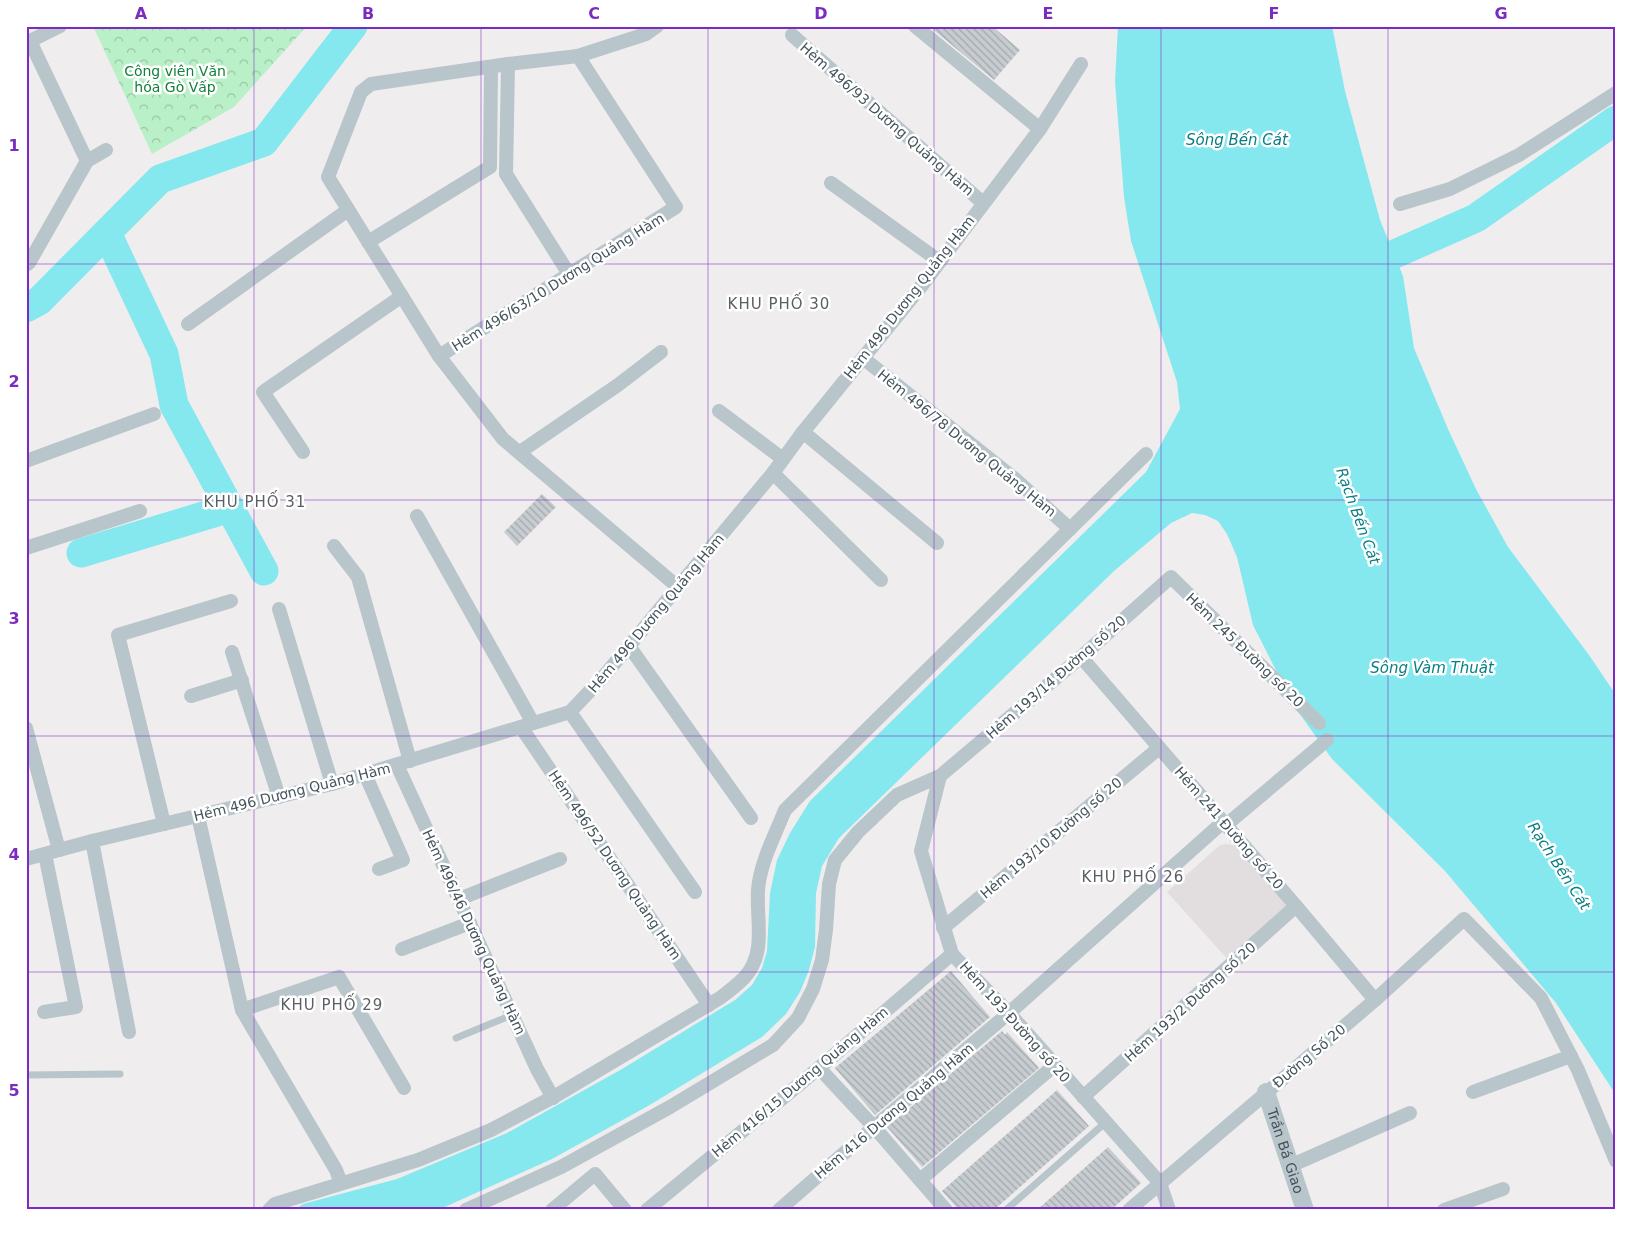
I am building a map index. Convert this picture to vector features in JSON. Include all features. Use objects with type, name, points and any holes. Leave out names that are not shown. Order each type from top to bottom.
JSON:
[{"type":"street","points":[[60,26],[28,42],[87,161]]},
{"type":"street","points":[[914,26],[1040,130]]},
{"type":"street","points":[[652,30],[578,56],[371,84],[361,92],[328,177],[439,356],[503,439],[678,587]]},
{"type":"street","name":"Hẻm 496/93 Dương Quảng Hàm","points":[[792,35],[983,203]]},
{"type":"street","name":"Hẻm 496/63/10 Dương Quảng Hàm","points":[[439,356],[676,207],[578,56]]},
{"type":"street","points":[[508,64],[506,174],[569,274]]},
{"type":"street","name":"Hẻm 496 Dương Quảng Hàm","points":[[26,860],[92,841],[332,784],[570,712],[630,646],[773,473],[803,432],[863,358],[1040,130],[1081,64]]},
{"type":"street","points":[[490,168],[491,68]]},
{"type":"street","points":[[1400,204],[1450,190],[1511,159],[1616,94]]},
{"type":"street","points":[[27,262],[87,161],[106,150]]},
{"type":"street","points":[[490,168],[506,174]]},
{"type":"street","points":[[368,242],[490,168]]},
{"type":"street","points":[[831,183],[939,261]]},
{"type":"street","points":[[188,324],[348,210]]},
{"type":"street","points":[[303,452],[263,392],[402,296]]},
{"type":"street","points":[[520,452],[618,386],[662,352]]},
{"type":"street","name":"Hẻm 496/78 Dương Quảng Hàm","points":[[863,358],[1015,480],[1070,529]]},
{"type":"street","points":[[719,411],[783,459]]},
{"type":"street","points":[[26,461],[154,414]]},
{"type":"street","points":[[803,432],[937,543]]},
{"type":"street","points":[[269,1210],[275,1204],[418,1160],[491,1130],[553,1098],[709,1005],[744,978],[757,958],[760,937],[758,889],[767,852],[785,810],[1146,454]]},
{"type":"street","points":[[773,473],[881,580]]},
{"type":"street","points":[[26,548],[140,511]]},
{"type":"street","name":"Hẻm 496/52 Dương Quảng Hàm","points":[[417,516],[527,725],[709,1005]]},
{"type":"street","name":"Hẻm 496/46 Dương Quảng Hàm","points":[[334,546],[358,577],[403,763],[459,899],[537,1069],[553,1098]]},
{"type":"street","name":"Hẻm 193/14 Đường số 20","points":[[466,1210],[561,1167],[678,1102],[774,1045],[798,1018],[813,989],[822,960],[829,884],[835,860],[858,832],[897,795],[940,776],[1171,578]]},
{"type":"street","name":"Hẻm 245 Đường số 20","points":[[1171,578],[1319,723]]},
{"type":"street","points":[[164,824],[118,635],[231,601]]},
{"type":"street","points":[[279,609],[332,784]]},
{"type":"street","points":[[630,646],[751,818]]},
{"type":"street","points":[[232,652],[279,797]]},
{"type":"street","name":"Hẻm 241 Đường số 20","points":[[1081,657],[1375,1000]]},
{"type":"street","points":[[190,696],[242,680]]},
{"type":"street","points":[[570,712],[695,892]]},
{"type":"street","points":[[26,728],[59,850]]},
{"type":"street","name":"Hẻm 416 Dương Quảng Hàm","points":[[779,1210],[874,1127],[1009,1014],[1225,823],[1327,740]]},
{"type":"street","name":"Hẻm 193/10 Đường số 20","points":[[943,928],[1159,748]]},
{"type":"street","points":[[365,774],[403,860],[379,869]]},
{"type":"street","name":"Hẻm 193 Đường số 20","points":[[940,776],[921,851],[952,954],[1009,1014],[1160,1183]]},
{"type":"street","points":[[198,816],[242,1010],[336,1170],[341,1183]]},
{"type":"street","points":[[92,841],[129,1032]]},
{"type":"street","points":[[44,1012],[76,1007],[45,854]]},
{"type":"street","points":[[459,899],[560,859]]},
{"type":"street","name":"Hẻm 193/2 Đường số 20","points":[[1084,1097],[1296,906]]},
{"type":"street","name":"Đường Số 20","points":[[1129,1210],[1375,1000],[1464,920],[1541,998],[1571,1056]]},
{"type":"street","points":[[402,949],[470,923]]},
{"type":"street","name":"Hẻm 416/15 Dương Quảng Hàm","points":[[647,1210],[819,1068],[952,954]]},
{"type":"street","points":[[242,1010],[338,977],[404,1088]]},
{"type":"street","points":[[1473,1092],[1571,1056],[1616,1161]]},
{"type":"street","points":[[920,1180],[1055,1065]]},
{"type":"street","points":[[819,1068],[874,1127],[946,1210]]},
{"type":"street","name":"Trần Bá Giao","points":[[1266,1092],[1305,1210]]},
{"type":"street","points":[[1290,1166],[1410,1113]]},
{"type":"street","points":[[552,1210],[595,1174],[625,1210]]},
{"type":"street","points":[[1160,1183],[1169,1210]]},
{"type":"street","points":[[1444,1210],[1503,1189]]},
{"type":"lane","points":[[456,1038],[512,1015]]},
{"type":"lane","points":[[26,1075],[120,1074]]},
{"type":"lane","points":[[1006,1210],[1106,1122]]},
{"type":"shaded area","points":[[1225,844],[1233,845],[1245,854],[1292,906],[1229,961],[1167,892],[1219,846]]},
{"type":"green space","name":"Công viên Văn hóa Gò Vấp","points":[[93,26],[307,26],[234,107],[152,154]]},
{"type":"water","name":"Sông Vàm Thuật","points":[[1118,26],[1332,26],[1345,91],[1380,220],[1403,276],[1414,348],[1448,429],[1476,489],[1508,547],[1589,655],[1616,695],[1616,1095],[1556,1003],[1445,871],[1332,759],[1294,706],[1253,625],[1237,557],[1227,534],[1218,521],[1205,515],[1192,513],[1171,523],[1114,571],[839,838],[822,866],[816,893],[815,947],[809,970],[800,992],[786,1014],[762,1037],[648,1106],[552,1159],[438,1210],[295,1210],[303,1204],[397,1179],[507,1133],[622,1069],[735,1000],[752,985],[762,968],[767,951],[770,893],[777,860],[790,833],[810,801],[1146,472],[1180,409],[1177,382],[1131,241],[1124,197],[1115,82]]},
{"type":"building","points":[[929,26],[992,26],[1020,50],[994,80]]},
{"type":"building","points":[[542,494],[556,507],[517,546],[504,532]]},
{"type":"building","points":[[951,971],[990,1017],[875,1115],[835,1068]]},
{"type":"building","points":[[1002,1031],[1005,1035],[1007,1032],[1039,1068],[922,1167],[887,1127]]},
{"type":"building","points":[[1057,1090],[1089,1126],[994,1210],[959,1210],[942,1191]]},
{"type":"building","points":[[1108,1147],[1141,1183],[1111,1210],[1037,1210]]},
{"type":"waterway","points":[[26,308],[39,301],[160,179],[264,142],[353,26]]},
{"type":"waterway","points":[[1359,274],[1388,257],[1476,218],[1616,120]]},
{"type":"waterway","points":[[107,233],[164,354],[174,405],[264,571]]},
{"type":"waterway","points":[[81,553],[230,508]]},
{"type":"district","name":"KHU PHỐ 30","points":[[779,304]]},
{"type":"district","name":"KHU PHỐ 31","points":[[255,502]]},
{"type":"district","name":"KHU PHỐ 26","points":[[1133,877]]},
{"type":"district","name":"KHU PHỐ 29","points":[[332,1005]]},
{"type":"water label","name":"Sông Bến Cát","points":[[1237,140]]},
{"type":"water label","name":"Rạch Bến Cát","points":[[1358,516]]},
{"type":"water label","name":"Rạch Bến Cát","points":[[1559,866]]}]
